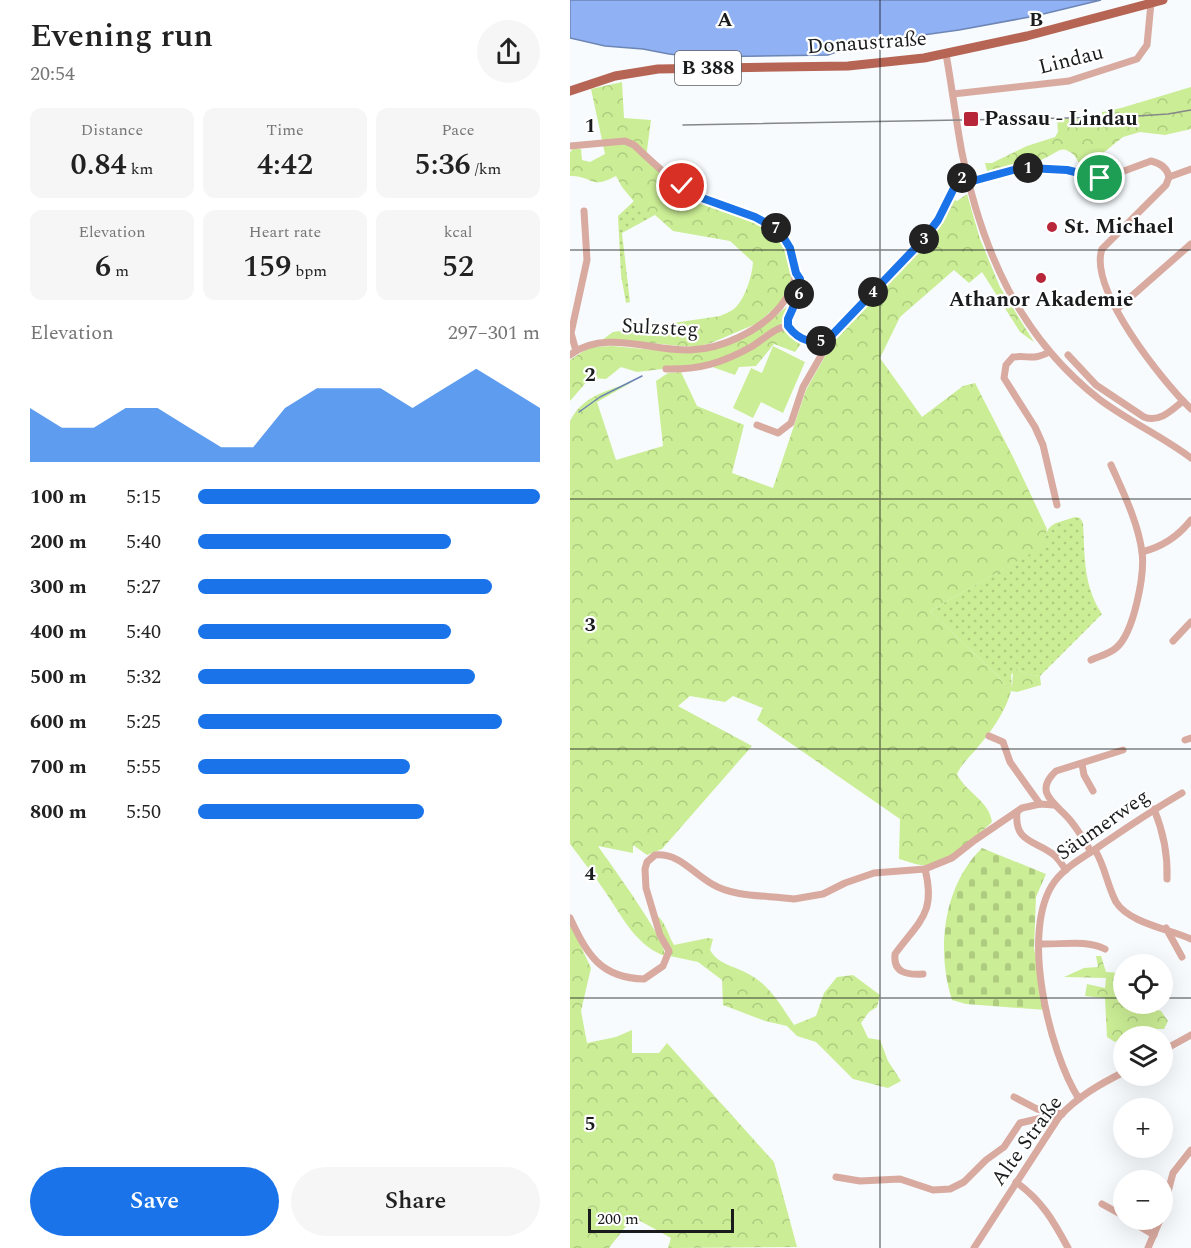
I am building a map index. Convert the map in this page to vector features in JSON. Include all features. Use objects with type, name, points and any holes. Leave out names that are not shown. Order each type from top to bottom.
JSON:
[{"type":"main road","name":"Donaustraße","points":[[570,91],[615,76],[658,69],[848,66],[946,54],[1028,36],[1162,0]]},
{"type":"street","name":"Lindau","points":[[953,94],[1069,81],[1137,59],[1147,45],[1151,3]]},
{"type":"street","points":[[946,54],[968,179],[987,244],[1002,281],[1016,306],[1049,352],[1099,399],[1191,458]]},
{"type":"street","points":[[570,146],[625,141],[634,145],[682,186],[702,198],[755,217],[779,230],[790,248],[796,273],[800,279],[801,290],[788,319],[788,326],[793,333],[808,341],[816,342],[826,340],[923,240],[938,220],[961,178],[968,179],[1029,168],[1067,170],[1095,178],[1105,178],[1151,161],[1161,164],[1169,177]]},
{"type":"street","points":[[1191,169],[1169,177],[1166,185],[1102,249],[1098,259],[1101,274],[1132,337],[1191,410]]},
{"type":"street","points":[[573,353],[571,333],[587,260],[584,211]]},
{"type":"street","points":[[1117,309],[1191,244]]},
{"type":"street","name":"Sulzsteg","points":[[573,353],[598,343],[615,342],[690,350],[706,348],[731,340],[757,327],[773,314],[790,293],[796,273]]},
{"type":"street","name":"Sulzsteg","points":[[666,369],[690,370],[720,363],[750,348],[781,327],[788,326]]},
{"type":"street","points":[[757,425],[778,433],[791,423],[802,387],[826,347],[826,340]]},
{"type":"street","points":[[1049,352],[1037,359],[1013,357],[1006,365],[1004,378],[1035,427],[1043,445],[1058,505]]},
{"type":"street","points":[[1068,355],[1096,385],[1144,417],[1152,420],[1160,418],[1183,401]]},
{"type":"street","points":[[1091,660],[1117,647],[1126,633],[1140,589],[1142,552],[1134,522],[1111,465]]},
{"type":"street","points":[[1142,552],[1167,543],[1191,520]]},
{"type":"street","points":[[1173,641],[1191,622]]},
{"type":"street","points":[[989,736],[1003,742],[1010,762],[1040,804]]},
{"type":"street","points":[[1123,750],[1056,771],[1050,777],[1046,792],[1105,867],[1116,902],[1122,909],[1135,918],[1191,939]]},
{"type":"street","points":[[1082,764],[1084,775],[1093,791]]},
{"type":"street","name":"Säumerweg","points":[[1079,1099],[1065,1072],[1052,1035],[1040,975],[1039,944],[1046,897],[1056,879],[1066,870],[1154,809],[1182,793]]},
{"type":"street","points":[[570,918],[586,949],[599,965],[622,976],[644,979],[663,966],[669,951],[660,935],[646,888],[645,869],[647,862],[655,855],[673,856],[711,884],[728,891],[794,899],[823,894],[874,873],[925,869],[952,858],[975,840],[1030,805],[1054,805]]},
{"type":"street","points":[[1154,809],[1162,830],[1168,867],[1167,879]]},
{"type":"street","points":[[1017,812],[1017,825],[1021,835],[1054,855],[1066,870]]},
{"type":"street","points":[[923,974],[900,972],[895,963],[896,954],[928,908],[930,893],[925,869]]},
{"type":"street","points":[[1166,928],[1182,957]]},
{"type":"street","points":[[1039,944],[1089,945],[1105,950]]},
{"type":"street","points":[[1173,1045],[1191,1035]]},
{"type":"street","name":"Alte Straße","points":[[974,1248],[1061,1116],[1079,1099],[1113,1079]]},
{"type":"street","points":[[1014,1097],[1061,1116]]},
{"type":"street","points":[[836,1177],[860,1181],[900,1179],[933,1190],[950,1189],[964,1182],[986,1160],[1004,1147],[1020,1123],[1061,1116]]},
{"type":"street","points":[[1173,1173],[1191,1150]]},
{"type":"street","points":[[1016,1182],[1031,1193],[1045,1208],[1068,1248]]},
{"type":"street","points":[[1102,1204],[1113,1210]]},
{"type":"street","points":[[1147,1230],[1154,1234]]},
{"type":"street","points":[[1148,1248],[1156,1230]]},
{"type":"green space","points":[[622,82],[624,118],[651,120],[646,158],[680,187],[760,221],[776,232],[789,255],[792,266],[791,281],[780,303],[758,323],[696,347],[602,340],[613,332],[720,316],[731,311],[745,294],[753,262],[730,241],[673,231],[655,215],[647,214],[636,204],[616,176],[596,182],[570,176],[570,152],[573,149],[581,149],[582,160],[590,162],[605,154],[591,89]]},
{"type":"green space","points":[[1191,87],[1191,129],[1165,135],[1140,132],[1123,137],[1093,161],[1085,171],[1081,170],[1073,154],[1059,150],[1044,159],[988,175],[985,163],[992,163],[1027,146],[1055,137],[1058,132],[1057,119],[1102,119],[1102,112]]},
{"type":"green space","points":[[967,194],[980,239],[1000,287],[1034,342],[1020,332],[982,272],[969,283],[954,270],[900,317],[880,358],[922,417],[963,386],[975,383],[1047,529],[1044,546],[930,611],[998,676],[1006,687],[1012,688],[1013,670],[1016,669],[1040,676],[1041,685],[1017,692],[1011,691],[1006,706],[997,721],[957,774],[987,808],[992,822],[952,855],[934,864],[920,865],[899,859],[900,819],[757,720],[763,708],[733,696],[725,702],[690,696],[678,706],[752,746],[662,849],[647,855],[633,845],[633,853],[598,846],[648,919],[663,947],[665,956],[638,938],[570,844],[570,421],[582,405],[597,395],[634,381],[597,402],[616,460],[663,446],[656,381],[668,373],[681,372],[697,406],[744,425],[732,473],[773,488],[806,390],[838,333],[935,230],[950,198],[957,201]]},
{"type":"green space","points":[[634,201],[655,215],[622,233],[630,302],[626,303],[621,275],[618,216]]},
{"type":"green space","points":[[791,303],[780,326],[801,344],[795,352],[774,344],[756,366],[739,367],[735,375],[704,364],[637,372],[621,367],[606,379],[590,378],[570,401],[570,360],[593,347],[612,346],[677,352],[706,350],[766,324]]},
{"type":"green space","points":[[773,346],[805,362],[783,413],[761,402],[753,418],[733,408],[751,368],[762,373]]},
{"type":"green space","points":[[1075,517],[1080,518],[1083,523],[1088,581],[1102,614],[1040,676],[1016,669],[1011,675],[1012,689],[1006,687],[998,676],[930,611],[1043,546],[1047,532],[1052,525]]},
{"type":"green space","points":[[982,848],[1046,874],[1036,897],[1034,948],[1046,1010],[966,1004],[952,1000],[944,960],[946,919],[959,881],[969,863]]},
{"type":"green space","points":[[656,917],[659,917],[664,924],[674,945],[713,939],[710,950],[714,955],[723,963],[752,976],[765,986],[794,1025],[816,1016],[824,993],[837,977],[853,975],[880,995],[877,1007],[869,1012],[861,1023],[868,1038],[880,1040],[888,1061],[901,1081],[888,1088],[853,1079],[816,1042],[797,1036],[787,1026],[765,1021],[723,1005],[722,980],[698,962],[670,956]]},
{"type":"green space","points":[[570,923],[591,968],[581,1011],[587,1043],[616,1037],[632,1030],[632,1053],[659,1053],[667,1043],[774,1162],[797,1247],[668,1248],[671,1238],[633,1217],[609,1248],[570,1248]]},
{"type":"green space","points":[[1096,956],[1101,956],[1106,972],[1113,972],[1113,1014],[1163,1014],[1168,1021],[1166,1026],[1113,1026],[1113,1041],[1107,1037],[1105,998],[1085,996],[1087,984],[1105,988],[1106,978],[1064,977],[1084,968],[1098,967]]},
{"type":"water","points":[[570,0],[1101,0],[1035,16],[959,30],[858,44],[828,55],[695,57],[605,46],[570,38]]},
{"type":"waterway","points":[[579,412],[600,397],[642,376]]},
{"type":"railway","points":[[683,125],[1121,117],[1191,110]]},
{"type":"place","name":"Passau - Lindau","points":[[971,119]]},
{"type":"place","name":"St. Michael","points":[[1052,227]]},
{"type":"place","name":"Athanor Akademie","points":[[1041,278]]},
{"type":"route","points":[[682,186],[702,198],[770,223],[779,230],[790,248],[796,273],[800,279],[801,290],[788,319],[788,326],[800,338],[816,342],[826,340],[832,335],[923,240],[938,220],[951,192],[961,178],[967,176],[969,182],[1017,169],[1037,168],[1077,171],[1100,178]]}]
